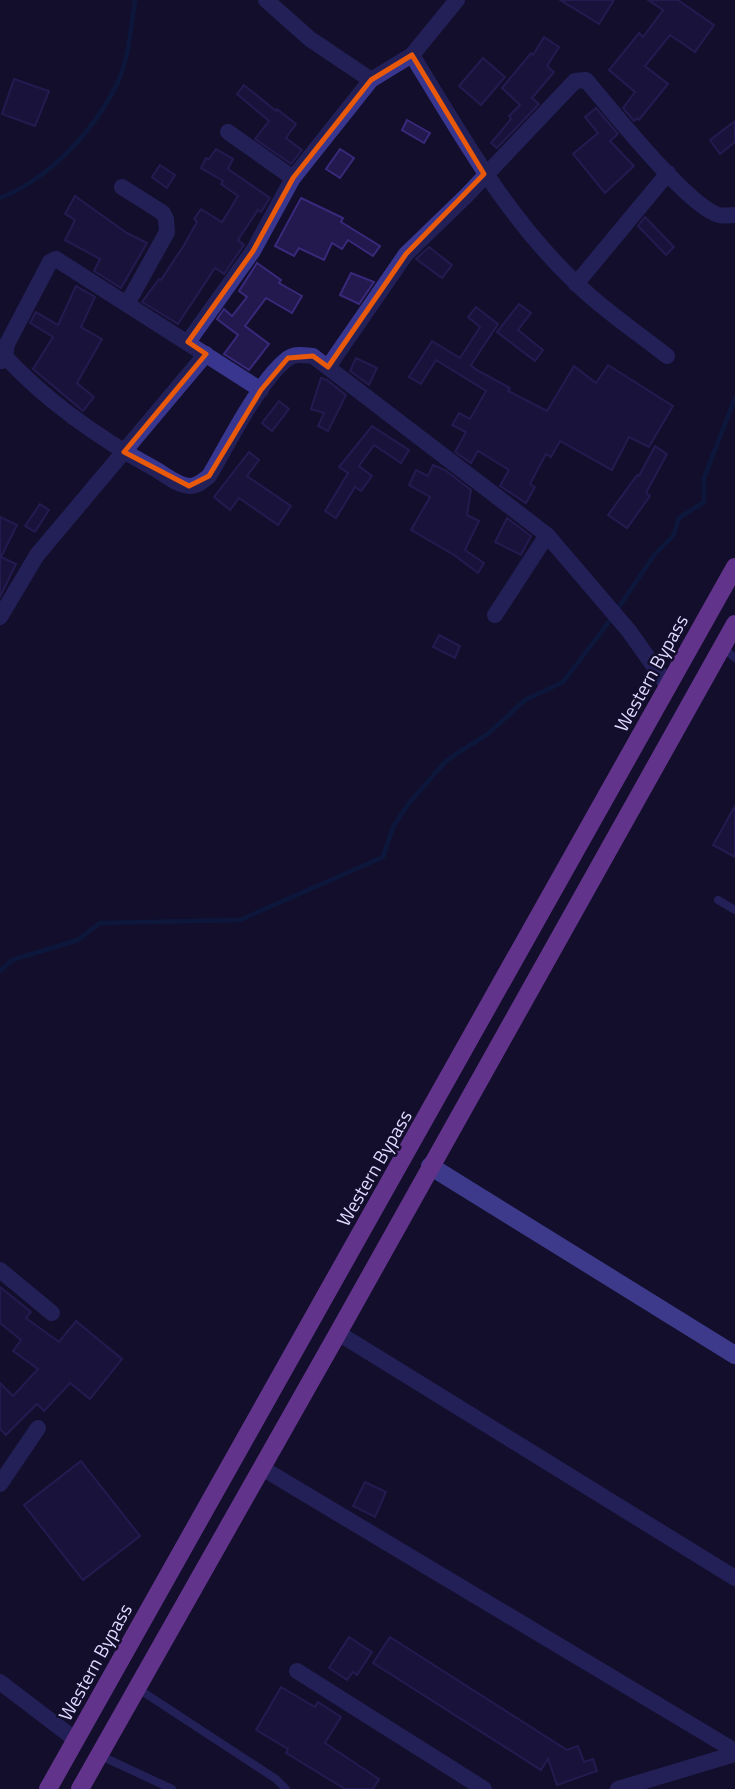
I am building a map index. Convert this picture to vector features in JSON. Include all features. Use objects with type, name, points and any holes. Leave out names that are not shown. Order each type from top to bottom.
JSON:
[{"type":"main road","name":"Western Bypass","points":[[48,1789],[735,567]]},
{"type":"main road","points":[[80,1789],[430,1166],[728,653],[735,624]]},
{"type":"street","points":[[266,0],[310,39],[371,80]]},
{"type":"street","points":[[188,342],[253,251],[293,178],[371,80],[412,54],[457,0]]},
{"type":"street","points":[[412,54],[484,174],[529,233],[576,284],[667,356]]},
{"type":"street","points":[[328,367],[406,254],[466,196],[575,80],[580,78],[586,80],[635,138],[698,203],[718,215],[735,215]]},
{"type":"street","points":[[228,132],[293,178]]},
{"type":"street","points":[[576,284],[668,173]]},
{"type":"street","points":[[122,187],[163,213],[167,232],[127,304]]},
{"type":"street","points":[[261,390],[56,259],[52,260],[2,356],[81,425],[124,452],[190,486],[209,476],[261,390],[288,358],[301,354],[313,356],[547,535],[629,631],[668,686]]},
{"type":"street","points":[[0,617],[37,555],[206,354]]},
{"type":"street","points":[[495,615],[547,535]]},
{"type":"street","points":[[430,1166],[735,1355]]},
{"type":"street","points":[[0,1270],[52,1313]]},
{"type":"street","points":[[338,1333],[735,1578]]},
{"type":"street","points":[[0,1484],[38,1428]]},
{"type":"street","points":[[262,1468],[735,1752]]},
{"type":"street","points":[[297,1671],[484,1789]]},
{"type":"street","points":[[0,1682],[76,1740]]},
{"type":"street","points":[[618,1789],[735,1752]]},
{"type":"lane","points":[[718,900],[735,910]]},
{"type":"lane","points":[[137,1688],[276,1779],[286,1789]]},
{"type":"lane","points":[[99,1755],[172,1789]]},
{"type":"highlighted area","points":[[412,55],[484,174],[406,254],[328,367],[313,356],[288,358],[261,390],[209,476],[189,486],[124,452],[206,354],[188,342],[253,251],[293,178],[371,80]]},
{"type":"building","points":[[560,0],[614,0],[599,24]]},
{"type":"building","points":[[648,0],[678,0],[714,25],[695,52],[670,35],[645,66],[668,84],[639,120],[637,118],[634,121],[623,108],[635,92],[609,70],[639,33],[643,37],[663,10]]},
{"type":"building","points":[[544,37],[559,47],[547,66],[554,72],[532,98],[539,104],[497,148],[491,143],[520,105],[502,88],[531,53],[533,55]]},
{"type":"building","points":[[483,58],[505,77],[481,105],[459,86]]},
{"type":"building","points":[[14,79],[49,91],[35,126],[2,114]]},
{"type":"building","points":[[244,85],[296,124],[286,138],[302,150],[291,164],[255,139],[269,121],[237,94]]},
{"type":"building","points":[[596,108],[618,134],[610,141],[634,166],[605,193],[573,154],[598,133],[585,117]]},
{"type":"building","points":[[407,120],[430,133],[424,143],[402,130]]},
{"type":"building","points":[[735,121],[735,142],[720,154],[710,140]]},
{"type":"building","points":[[216,149],[233,159],[228,169],[270,198],[261,212],[258,210],[238,240],[244,245],[224,274],[215,268],[178,324],[142,302],[159,279],[161,280],[184,245],[201,209],[222,222],[238,196],[221,184],[223,181],[201,168],[206,158],[209,159]]},
{"type":"building","points":[[340,149],[354,158],[340,178],[326,169]]},
{"type":"building","points":[[160,165],[175,175],[167,188],[152,177]]},
{"type":"building","points":[[75,196],[127,233],[147,243],[121,288],[94,271],[100,259],[65,240],[75,220],[65,214]]},
{"type":"building","points":[[301,198],[343,218],[341,222],[380,246],[373,256],[348,240],[342,249],[332,243],[324,260],[299,248],[294,256],[275,246]]},
{"type":"building","points":[[645,217],[674,247],[666,255],[638,226]]},
{"type":"building","points":[[429,247],[452,265],[442,278],[416,259]]},
{"type":"building","points":[[257,263],[281,280],[279,283],[302,296],[292,313],[266,298],[245,326],[269,344],[249,370],[224,354],[238,335],[217,319],[224,309],[232,316],[247,297],[239,291]]},
{"type":"building","points":[[351,273],[374,282],[359,304],[340,295]]},
{"type":"building","points":[[76,286],[95,297],[81,327],[102,339],[77,383],[94,397],[83,411],[33,369],[53,337],[30,323],[36,312],[58,325]]},
{"type":"building","points":[[519,304],[531,313],[518,330],[543,350],[535,361],[497,332]]},
{"type":"building","points":[[476,307],[498,324],[471,365],[475,369],[510,388],[508,391],[547,411],[574,366],[596,383],[608,365],[673,406],[649,447],[629,437],[612,470],[560,441],[551,457],[546,454],[530,484],[535,487],[526,503],[500,486],[509,470],[478,451],[471,463],[455,452],[466,432],[452,425],[459,413],[470,419],[486,391],[436,360],[421,384],[409,377],[432,341],[460,358],[480,327],[468,317]]},
{"type":"building","points":[[356,358],[377,368],[369,385],[350,371]]},
{"type":"building","points":[[321,378],[346,395],[328,431],[318,426],[324,413],[311,409]]},
{"type":"building","points":[[279,401],[289,409],[272,431],[262,423]]},
{"type":"building","points":[[372,426],[409,450],[401,463],[374,445],[359,466],[372,476],[361,491],[355,487],[336,518],[325,511],[348,473],[339,467]]},
{"type":"building","points":[[655,446],[667,454],[646,493],[650,496],[627,528],[608,515],[637,475],[639,476]]},
{"type":"building","points":[[249,452],[259,460],[247,476],[291,506],[278,525],[239,498],[230,510],[214,497]]},
{"type":"building","points":[[433,465],[445,470],[471,490],[467,515],[479,521],[465,550],[484,563],[478,573],[454,555],[411,530],[430,497],[409,485],[416,470],[428,476]]},
{"type":"building","points":[[40,504],[49,510],[35,532],[25,526]]},
{"type":"building","points":[[0,517],[17,525],[1,557],[16,564],[0,597]]},
{"type":"building","points":[[507,518],[531,536],[521,555],[495,542]]},
{"type":"building","points":[[439,635],[460,646],[455,658],[433,647]]},
{"type":"building","points":[[735,806],[735,857],[713,845]]},
{"type":"building","points":[[0,1287],[31,1312],[26,1318],[59,1342],[76,1321],[122,1359],[90,1399],[70,1383],[44,1411],[37,1404],[6,1435],[0,1429],[0,1383],[13,1396],[38,1369],[13,1351],[21,1340],[0,1323]]},
{"type":"building","points":[[81,1461],[140,1536],[83,1580],[24,1505]]},
{"type":"building","points":[[365,1482],[386,1492],[375,1517],[353,1506]]},
{"type":"building","points":[[349,1637],[372,1652],[357,1675],[353,1672],[347,1680],[329,1668]]},
{"type":"building","points":[[390,1637],[567,1750],[578,1746],[584,1762],[593,1759],[597,1771],[557,1785],[548,1759],[541,1770],[373,1663]]},
{"type":"building","points":[[281,1687],[315,1707],[318,1702],[341,1717],[325,1743],[379,1779],[373,1789],[345,1789],[286,1753],[288,1749],[256,1730]]},
{"type":"waterway","points":[[0,198],[36,179],[52,166],[83,136],[96,119],[121,74],[135,0]]},
{"type":"waterway","points":[[616,611],[655,554],[673,536],[679,518],[704,502],[704,478],[735,398]]},
{"type":"waterway","points":[[0,971],[12,960],[78,940],[100,923],[240,920],[383,857],[393,827],[409,803],[447,760],[489,733],[525,700],[563,682],[612,618]]}]
